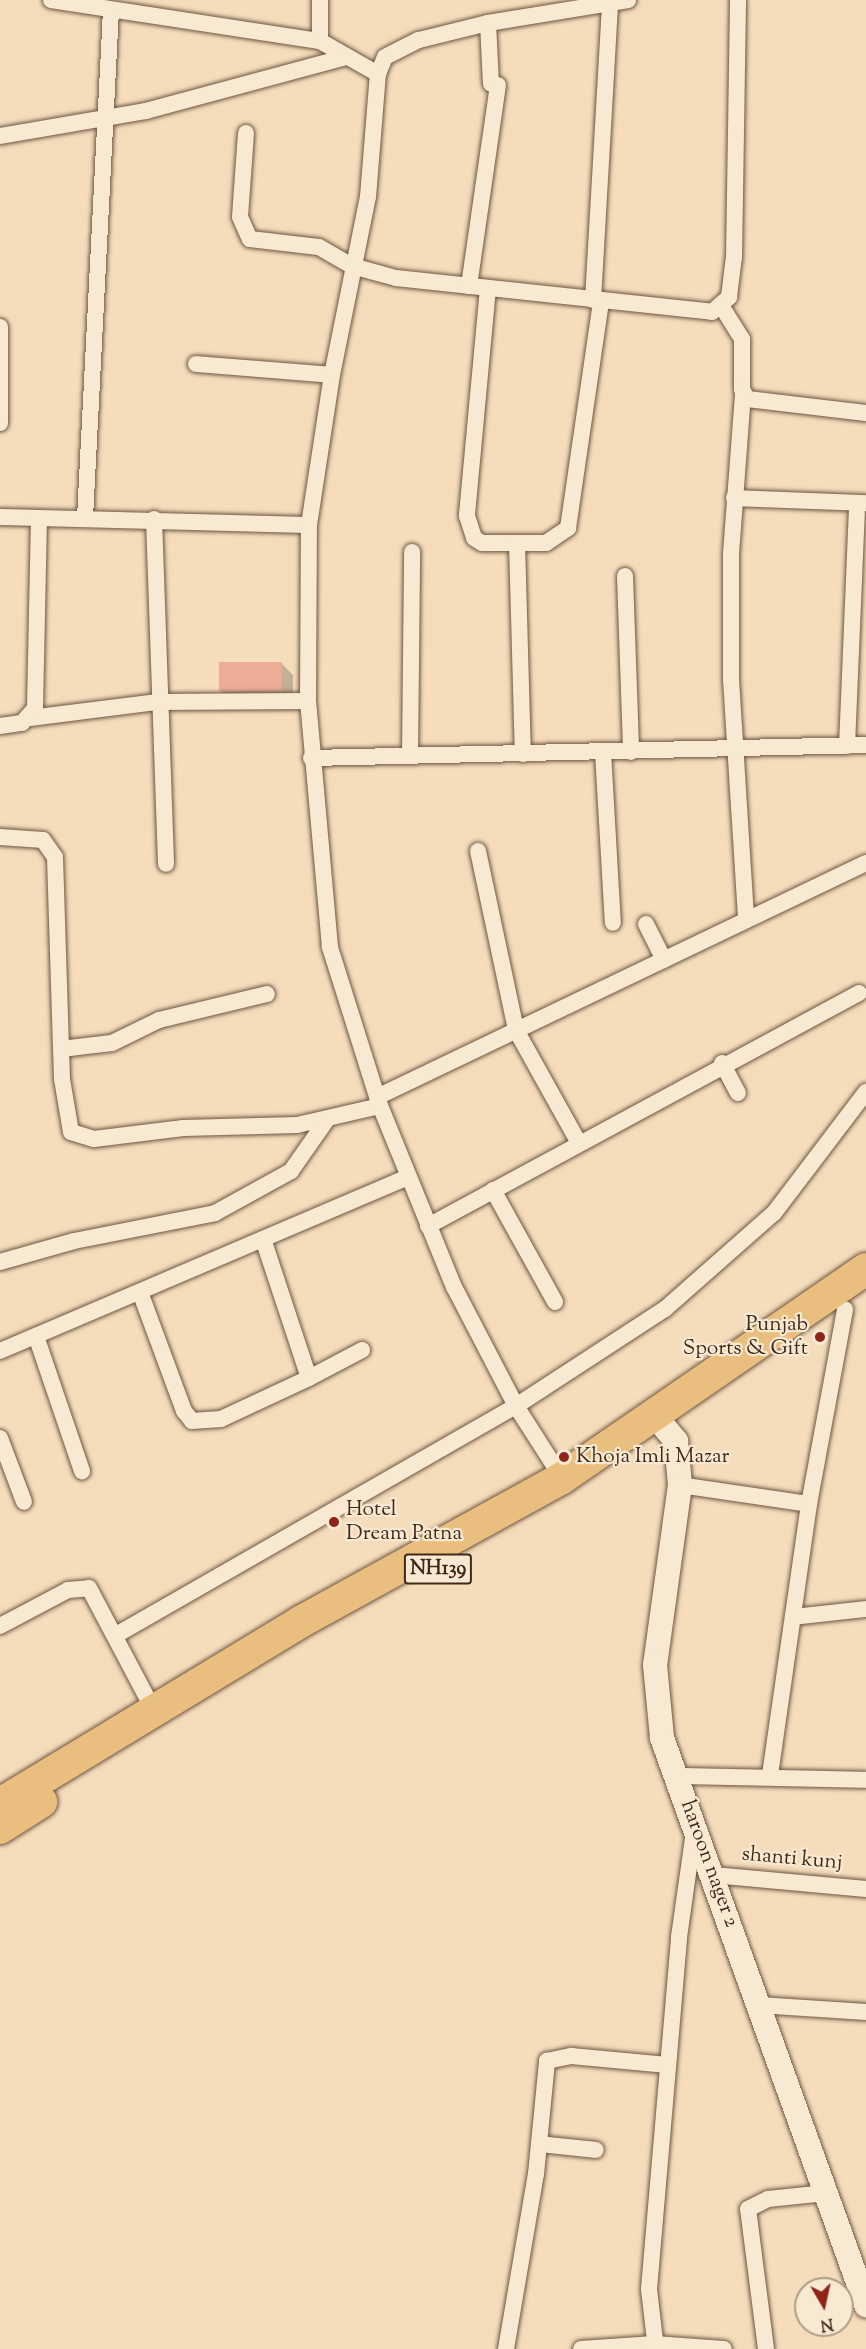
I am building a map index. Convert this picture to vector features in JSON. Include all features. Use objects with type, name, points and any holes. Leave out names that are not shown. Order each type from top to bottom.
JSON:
[{"type":"highway","name":"NH139","points":[[0,1828],[312,1639],[573,1495],[663,1423],[866,1269]]},
{"type":"highway","name":"NH139","points":[[0,1804],[153,1709],[663,1423],[855,1301]]},
{"type":"street","points":[[51,0],[320,41],[343,58],[378,74]]},
{"type":"street","points":[[320,0],[320,41]]},
{"type":"street","points":[[528,17],[531,0]]},
{"type":"street","points":[[562,1478],[516,1406],[428,1226],[379,1102],[330,947],[311,758],[308,701],[309,525],[332,375],[352,266],[368,197],[378,74],[385,57],[397,48],[488,23],[628,0]]},
{"type":"street","points":[[738,0],[734,258],[722,307],[742,339],[743,394],[734,498],[734,751],[746,920]]},
{"type":"street","points":[[488,288],[467,516],[474,538],[517,543],[546,543],[568,528],[597,300],[610,4]]},
{"type":"street","points":[[85,518],[103,120],[111,10]]},
{"type":"street","points":[[469,286],[494,85],[488,23]]},
{"type":"street","points":[[0,136],[103,120],[343,58]]},
{"type":"street","points":[[246,133],[240,217],[245,234],[258,241],[319,247],[352,266],[469,286],[696,313],[722,307]]},
{"type":"street","points":[[0,327],[0,423]]},
{"type":"street","points":[[196,364],[332,375]]},
{"type":"street","points":[[743,394],[770,405],[866,413]]},
{"type":"street","points":[[734,498],[861,503],[847,746]]},
{"type":"street","points":[[0,517],[154,519],[309,525]]},
{"type":"street","points":[[30,718],[37,670],[39,518]]},
{"type":"street","points":[[154,519],[156,702],[166,864]]},
{"type":"street","points":[[517,543],[523,754]]},
{"type":"street","points":[[410,756],[412,552]]},
{"type":"street","points":[[625,576],[631,752]]},
{"type":"street","points":[[0,726],[30,718],[156,702],[308,701]]},
{"type":"street","points":[[311,758],[734,751],[866,745]]},
{"type":"street","points":[[603,752],[613,923]]},
{"type":"street","points":[[0,837],[43,840],[55,857],[61,1049],[66,1119],[79,1138],[326,1121],[379,1102],[516,1030],[866,863]]},
{"type":"street","points":[[478,851],[516,1030],[579,1143]]},
{"type":"street","points":[[646,924],[664,960]]},
{"type":"street","points":[[428,1226],[722,1063],[859,993]]},
{"type":"street","points":[[61,1049],[112,1043],[177,1014],[267,994]]},
{"type":"street","points":[[722,1063],[738,1093]]},
{"type":"street","points":[[116,1635],[516,1406],[637,1328],[719,1264],[774,1213],[866,1092]]},
{"type":"street","points":[[0,1262],[222,1210],[291,1171],[326,1121]]},
{"type":"street","points":[[0,1351],[408,1177]]},
{"type":"street","points":[[493,1190],[555,1302]]},
{"type":"street","points":[[263,1239],[309,1378]]},
{"type":"street","points":[[140,1292],[192,1421],[221,1419],[309,1378],[362,1350]]},
{"type":"street","points":[[770,1776],[809,1504],[855,1301]]},
{"type":"street","points":[[36,1336],[82,1471]]},
{"type":"street","name":"haroon nager 2","points":[[663,1423],[680,1485],[655,1665],[660,1726],[866,2305]]},
{"type":"street","points":[[0,1438],[24,1502]]},
{"type":"street","points":[[680,1485],[809,1504]]},
{"type":"street","points":[[0,1626],[79,1587],[95,1593],[153,1709]]},
{"type":"street","points":[[793,1617],[866,1609]]},
{"type":"street","points":[[678,1776],[770,1776],[866,1780]]},
{"type":"street","points":[[655,2347],[648,2306],[668,2065],[695,1823]]},
{"type":"street","name":"shanti kunj","points":[[713,1875],[866,1889]]},
{"type":"street","points":[[759,2005],[866,2012]]},
{"type":"street","points":[[506,2349],[539,2144],[540,2084],[547,2061],[571,2056],[668,2065]]},
{"type":"street","points":[[539,2144],[596,2150]]},
{"type":"street","points":[[766,2349],[747,2209],[768,2199],[826,2193]]},
{"type":"street","points":[[580,2349],[655,2347],[724,2349]]},
{"type":"building","points":[[219,662],[282,662],[282,691],[219,691]]},
{"type":"place","name":"Punjab Sports & Gift","points":[[820,1337]]},
{"type":"place","name":"Khoja Imli Mazar","points":[[564,1457]]},
{"type":"place","name":"Hotel Dream Patna","points":[[334,1522]]}]
